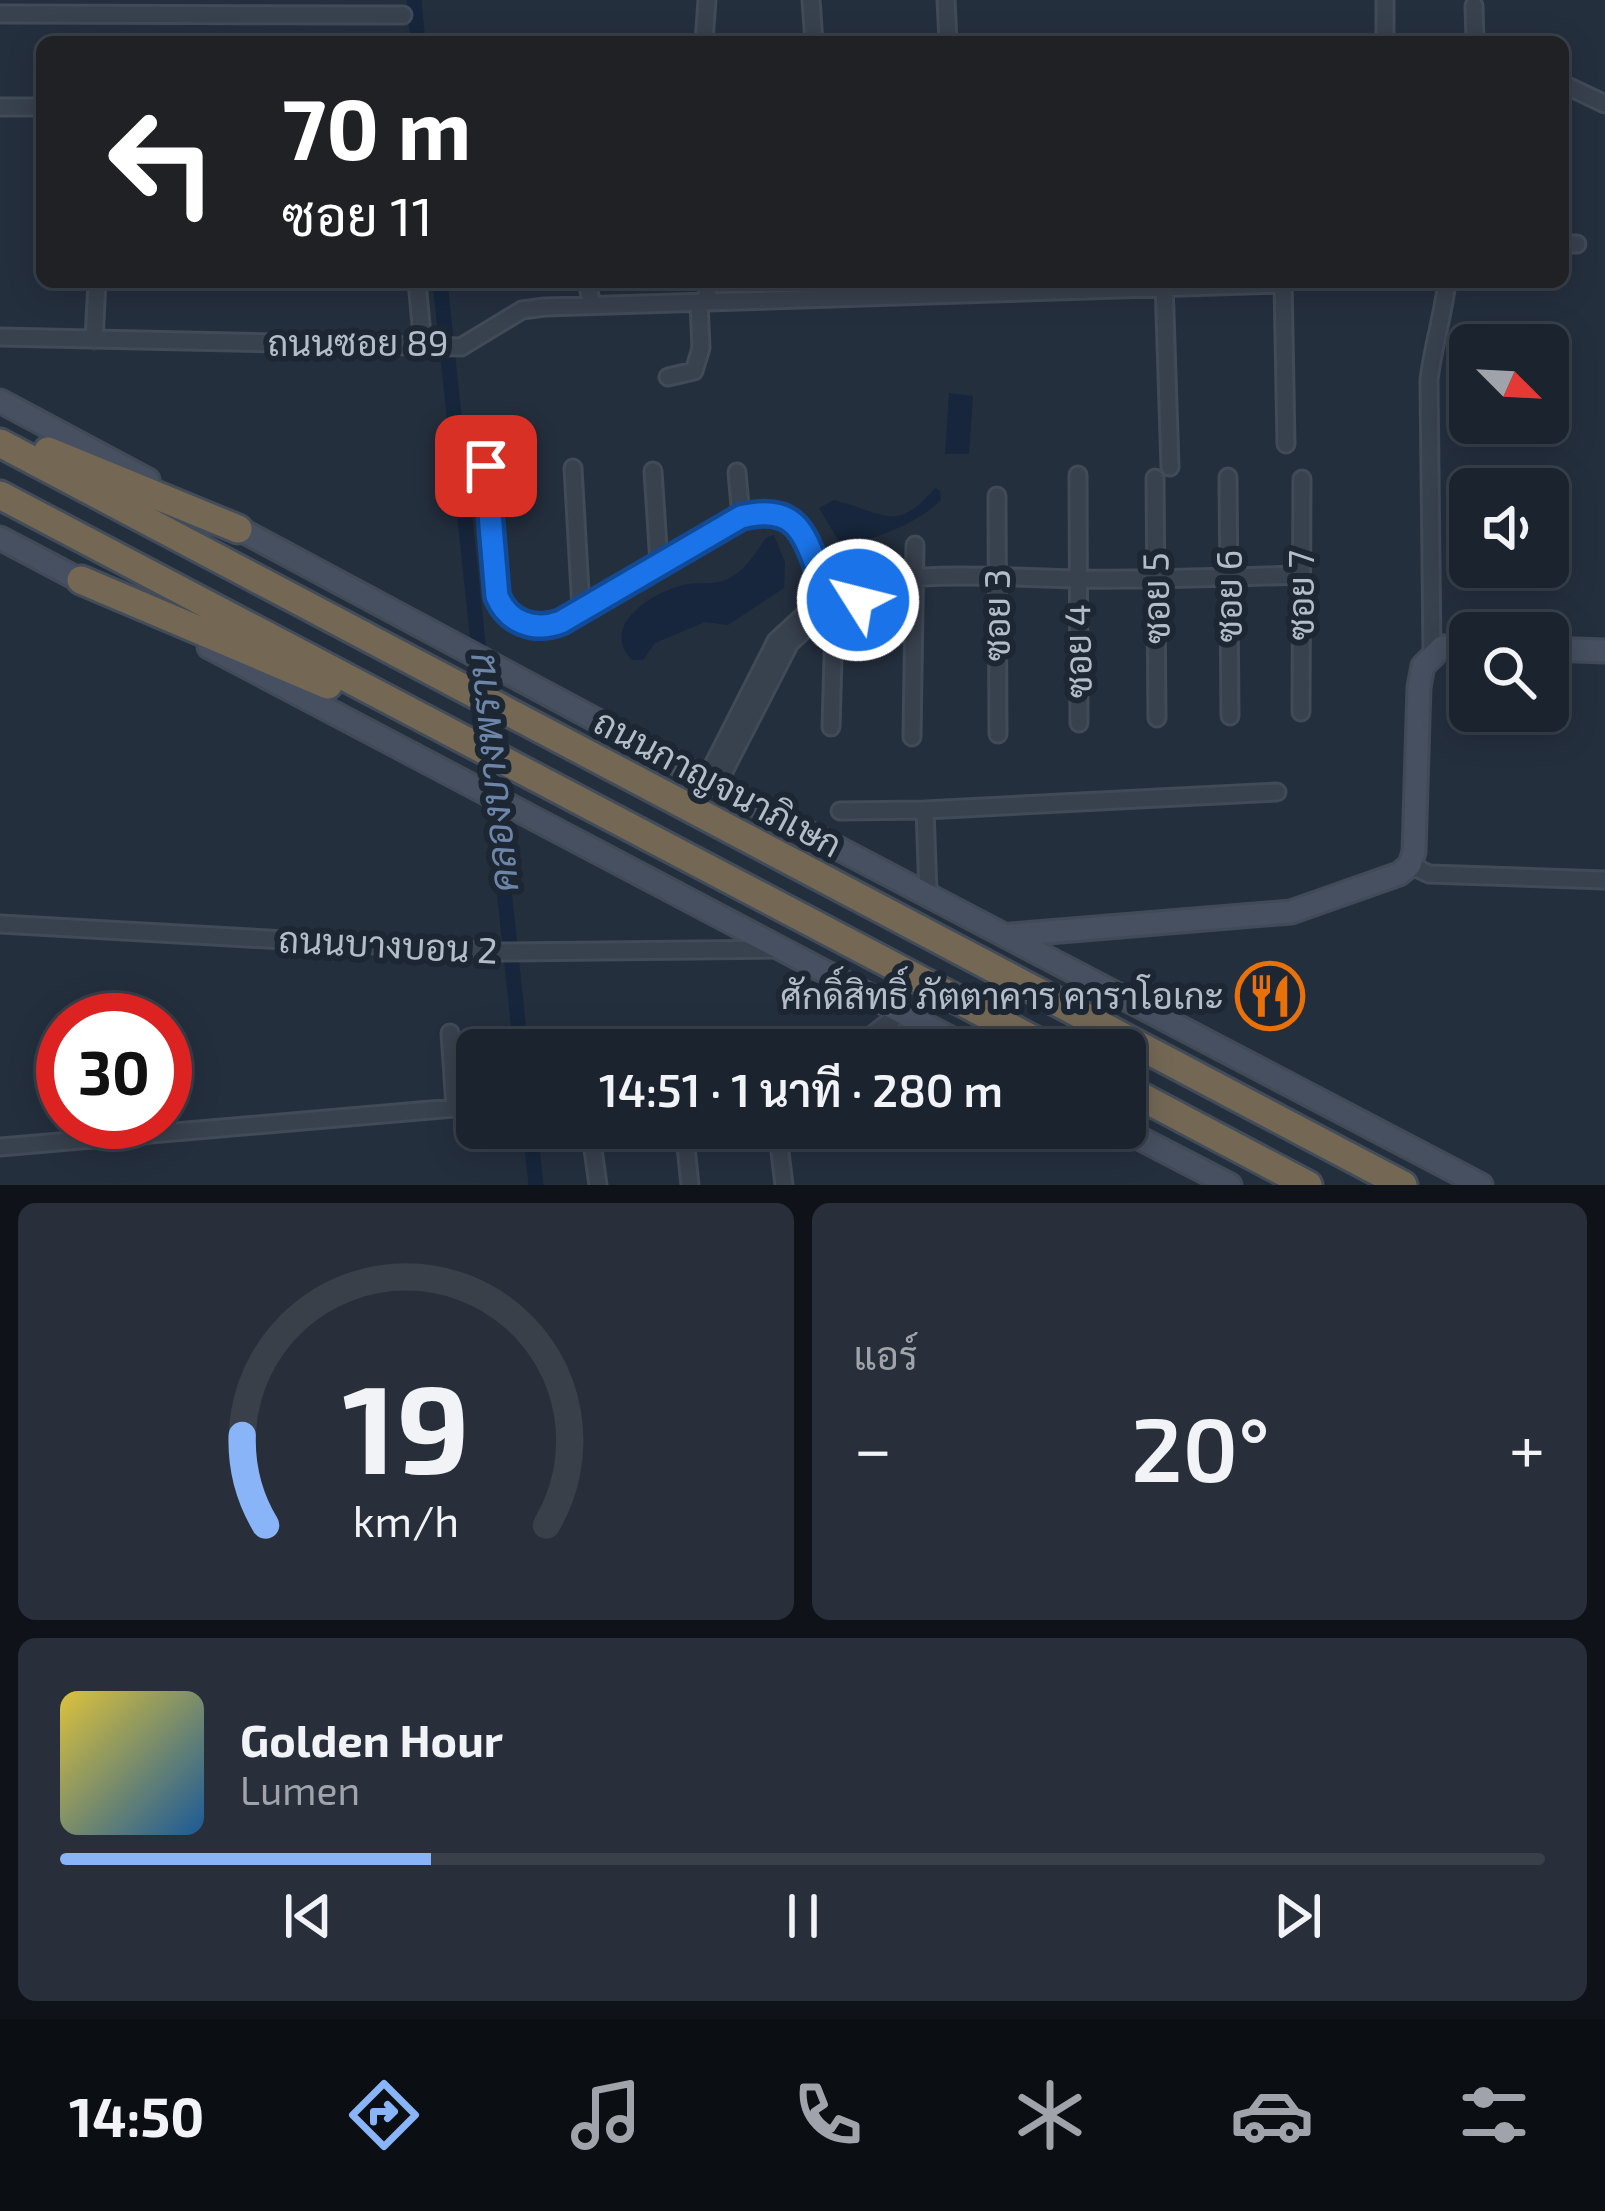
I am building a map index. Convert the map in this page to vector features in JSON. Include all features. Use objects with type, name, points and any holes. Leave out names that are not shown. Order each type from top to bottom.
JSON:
[{"type":"highway","points":[[0,431],[238,529]]},
{"type":"highway","name":"ถนนกาญจนาภิเษก","points":[[0,443],[1403,1185]]},
{"type":"highway","points":[[0,495],[1013,1029]]},
{"type":"highway","points":[[81,580],[279,667],[423,718]]},
{"type":"highway","points":[[1146,1099],[1308,1185]]},
{"type":"main road","points":[[0,401],[711,782],[1481,1185]]},
{"type":"main road","points":[[0,538],[934,1029]]},
{"type":"main road","points":[[1009,936],[1291,912],[1389,878],[1410,865],[1419,687],[1423,666],[1432,653],[1449,647]]},
{"type":"main road","points":[[1569,650],[1605,651]]},
{"type":"main road","points":[[1146,1141],[1230,1185]]},
{"type":"street","points":[[704,36],[707,0]]},
{"type":"street","points":[[811,0],[814,36]]},
{"type":"street","points":[[946,0],[948,36]]},
{"type":"street","points":[[1385,0],[1385,36]]},
{"type":"street","points":[[1474,6],[1475,36]]},
{"type":"street","points":[[0,14],[403,15]]},
{"type":"street","points":[[1569,88],[1605,104]]},
{"type":"street","points":[[0,107],[36,107]]},
{"type":"street","points":[[94,340],[97,288]]},
{"type":"street","points":[[418,288],[425,347]]},
{"type":"street","points":[[588,288],[592,305]]},
{"type":"street","points":[[668,377],[694,371],[699,360],[706,288]]},
{"type":"street","name":"ถนนซอย 89","points":[[0,337],[461,347],[522,310],[703,302],[824,290],[935,288]]},
{"type":"street","points":[[1164,288],[1170,467]]},
{"type":"street","points":[[1283,288],[1286,444]]},
{"type":"street","points":[[1432,653],[1429,380],[1446,288]]},
{"type":"street","points":[[486,466],[497,596],[512,619],[549,627],[741,517],[762,512],[792,520],[802,532],[823,583]]},
{"type":"street","points":[[573,468],[581,609]]},
{"type":"street","points":[[653,471],[659,563]]},
{"type":"street","points":[[737,472],[741,517]]},
{"type":"street","name":"ซอย 4","points":[[1078,475],[1079,723]]},
{"type":"street","name":"ซอย 6","points":[[1228,477],[1229,716]]},
{"type":"street","name":"ซอย 5","points":[[1155,478],[1157,718]]},
{"type":"street","name":"ซอย 7","points":[[1301,479],[1301,712]]},
{"type":"street","name":"ซอย 3","points":[[997,496],[998,734]]},
{"type":"street","points":[[912,737],[915,545]]},
{"type":"street","points":[[831,727],[822,615],[815,593],[823,583],[835,579],[852,587],[912,578],[997,574],[1078,579],[1301,575]]},
{"type":"street","points":[[711,782],[780,635],[822,615],[853,614],[858,600],[852,587]]},
{"type":"street","points":[[840,811],[1277,792]]},
{"type":"street","points":[[926,810],[928,893]]},
{"type":"street","points":[[1410,865],[1429,874],[1605,880]]},
{"type":"street","name":"ถนนบางบอน 2","points":[[0,924],[499,952],[777,949]]},
{"type":"street","points":[[880,1029],[902,1012]]},
{"type":"street","points":[[0,1147],[454,1107],[450,1033]]},
{"type":"street","points":[[593,1149],[598,1185]]},
{"type":"street","points":[[686,1149],[690,1185]]},
{"type":"street","points":[[780,1149],[784,1185]]},
{"type":"water","points":[[949,393],[973,396],[969,454],[945,454]]},
{"type":"water","points":[[935,488],[941,500],[921,516],[849,545],[838,540],[819,508],[834,500],[899,516]]},
{"type":"water","points":[[774,535],[785,562],[784,588],[728,625],[705,622],[655,643],[643,660],[632,660],[622,635],[625,623],[644,603],[670,589],[728,579]]},
{"type":"waterway","name":"คลองบางพราน","points":[[414,0],[417,36]]},
{"type":"waterway","name":"คลองบางพราน","points":[[441,288],[519,1029]]},
{"type":"waterway","name":"คลองบางพราน","points":[[532,1149],[536,1185]]},
{"type":"place","name":"ศักดิ์สิทธิ์ ภัตตาคาร คาราโอเกะ","points":[[1270,996]]},
{"type":"route","points":[[486,466],[497,596],[512,619],[549,627],[561,622],[741,517],[762,512],[792,520],[802,532],[823,583],[848,582],[858,600]]}]
